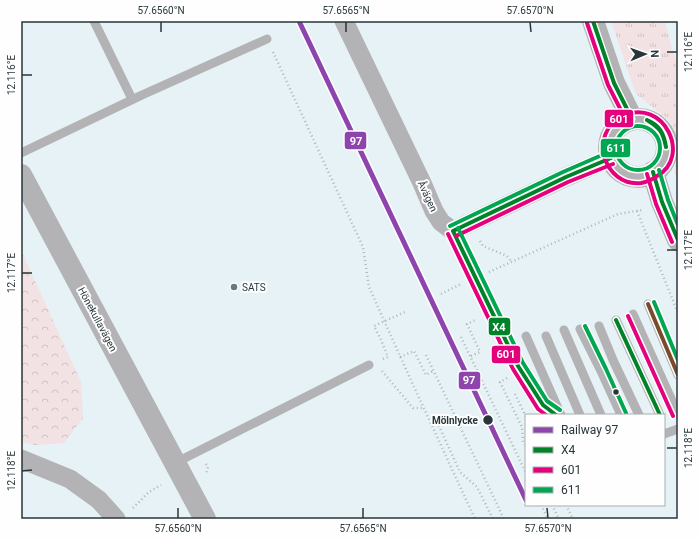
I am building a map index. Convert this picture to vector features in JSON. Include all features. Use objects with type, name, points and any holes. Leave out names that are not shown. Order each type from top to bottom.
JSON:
[{"type":"street","name":"Åvägen","points":[[344,21],[422,182],[434,211],[441,222],[453,230]]},
{"type":"street","points":[[594,21],[614,83],[632,119]]},
{"type":"street","points":[[632,119],[640,119],[655,124],[665,137],[667,145],[664,161],[653,172],[646,176],[639,177],[625,174],[614,164],[609,152],[612,134],[621,124],[632,119]]},
{"type":"street","points":[[453,230],[566,177],[611,158]]},
{"type":"street","points":[[653,172],[662,202],[678,240]]},
{"type":"street","name":"Hönekullavägen","points":[[21,174],[205,519]]},
{"type":"street","points":[[21,459],[70,479],[99,500],[116,519]]},
{"type":"lane","points":[[94,21],[132,99]]},
{"type":"lane","points":[[21,153],[132,99],[267,38]]},
{"type":"lane","points":[[453,230],[518,366],[548,414]]},
{"type":"lane","points":[[648,304],[678,374]]},
{"type":"lane","points":[[633,314],[678,414]]},
{"type":"lane","points":[[616,320],[660,414]]},
{"type":"lane","points":[[599,326],[639,414]]},
{"type":"lane","points":[[580,329],[621,414]]},
{"type":"lane","points":[[564,330],[601,414]]},
{"type":"lane","points":[[526,336],[561,414]]},
{"type":"lane","points":[[546,336],[580,414]]},
{"type":"lane","points":[[175,463],[369,365]]},
{"type":"lane","points":[[543,405],[555,414]]},
{"type":"lane","points":[[665,430],[678,429]]},
{"type":"path","points":[[267,38],[363,247],[368,287],[475,519]]},
{"type":"path","points":[[441,294],[618,214],[636,211],[662,202]]},
{"type":"path","points":[[636,211],[678,313]]},
{"type":"path","points":[[381,340],[374,326],[407,311]]},
{"type":"path","points":[[471,356],[480,352],[467,324],[473,321]]},
{"type":"path","points":[[462,337],[525,471]]},
{"type":"path","points":[[400,357],[414,351],[426,375],[434,371]]},
{"type":"path","points":[[426,355],[504,519]]},
{"type":"path","points":[[369,365],[383,372],[413,408],[424,408]]},
{"type":"path","points":[[508,378],[500,382],[522,427],[523,441],[525,444]]},
{"type":"path","points":[[431,423],[439,426],[460,472],[477,487],[493,519]]},
{"type":"path","points":[[134,506],[158,486]]},
{"type":"path","points":[[542,506],[548,519]]},
{"type":"path","points":[[552,506],[559,519]]},
{"type":"path","points":[[566,506],[573,519]]},
{"type":"green space","points":[[611,21],[665,21],[673,52],[678,64],[678,141],[669,120],[636,94]]},
{"type":"green space","points":[[678,141],[678,174],[674,175]]},
{"type":"green space","points":[[21,250],[81,382],[83,418],[64,443],[35,445],[21,442]]},
{"type":"rail line","name":"97","points":[[299,21],[525,498]]},
{"type":"transit line","name":"X4","points":[[593,21],[614,83],[632,119]]},
{"type":"transit line","name":"601","points":[[587,23],[608,85],[627,122]]},
{"type":"transit line","name":"601","points":[[656,177],[641,183],[628,182],[618,177],[610,168],[605,157],[603,146],[605,134],[612,124],[623,116],[638,112],[651,115],[661,122],[668,132],[672,144],[672,156],[667,167],[657,176]]},
{"type":"transit line","name":"X4","points":[[647,120],[655,124],[661,130],[666,147]]},
{"type":"transit line","name":"X4","points":[[647,120],[655,125],[660,131],[664,138],[666,147]]},
{"type":"transit line","name":"611","points":[[634,126],[642,126],[647,127],[654,132],[659,139],[660,148],[659,157],[654,164],[647,169],[634,170],[626,167],[619,160],[616,152],[616,144],[619,136],[626,129],[634,126]]},
{"type":"transit line","name":"611","points":[[450,226],[563,172],[609,152]]},
{"type":"transit line","name":"X4","points":[[453,231],[566,177],[611,158]]},
{"type":"transit line","name":"601","points":[[456,236],[568,182],[613,164]]},
{"type":"transit line","name":"611","points":[[659,170],[668,200],[678,225]]},
{"type":"transit line","name":"X4","points":[[653,172],[662,202],[678,240]]},
{"type":"transit line","name":"601","points":[[647,174],[656,204],[672,242]]},
{"type":"transit line","name":"611","points":[[458,228],[523,363],[547,401],[560,410]]},
{"type":"transit line","name":"X4","points":[[453,231],[518,366],[543,405],[555,414]]},
{"type":"transit line","name":"601","points":[[448,234],[513,369],[538,409],[545,414]]},
{"type":"transit line","name":"611","points":[[654,302],[678,360]]},
{"type":"transit line","points":[[648,304],[678,375]]},
{"type":"transit line","name":"601","points":[[628,316],[673,416]]},
{"type":"transit line","name":"X4","points":[[616,320],[660,414]]},
{"type":"transit line","name":"611","points":[[585,326],[626,413]]},
{"type":"place","name":"SATS","points":[[234,287]]},
{"type":"place","name":"Mölnlycke","points":[[488,420]]}]
